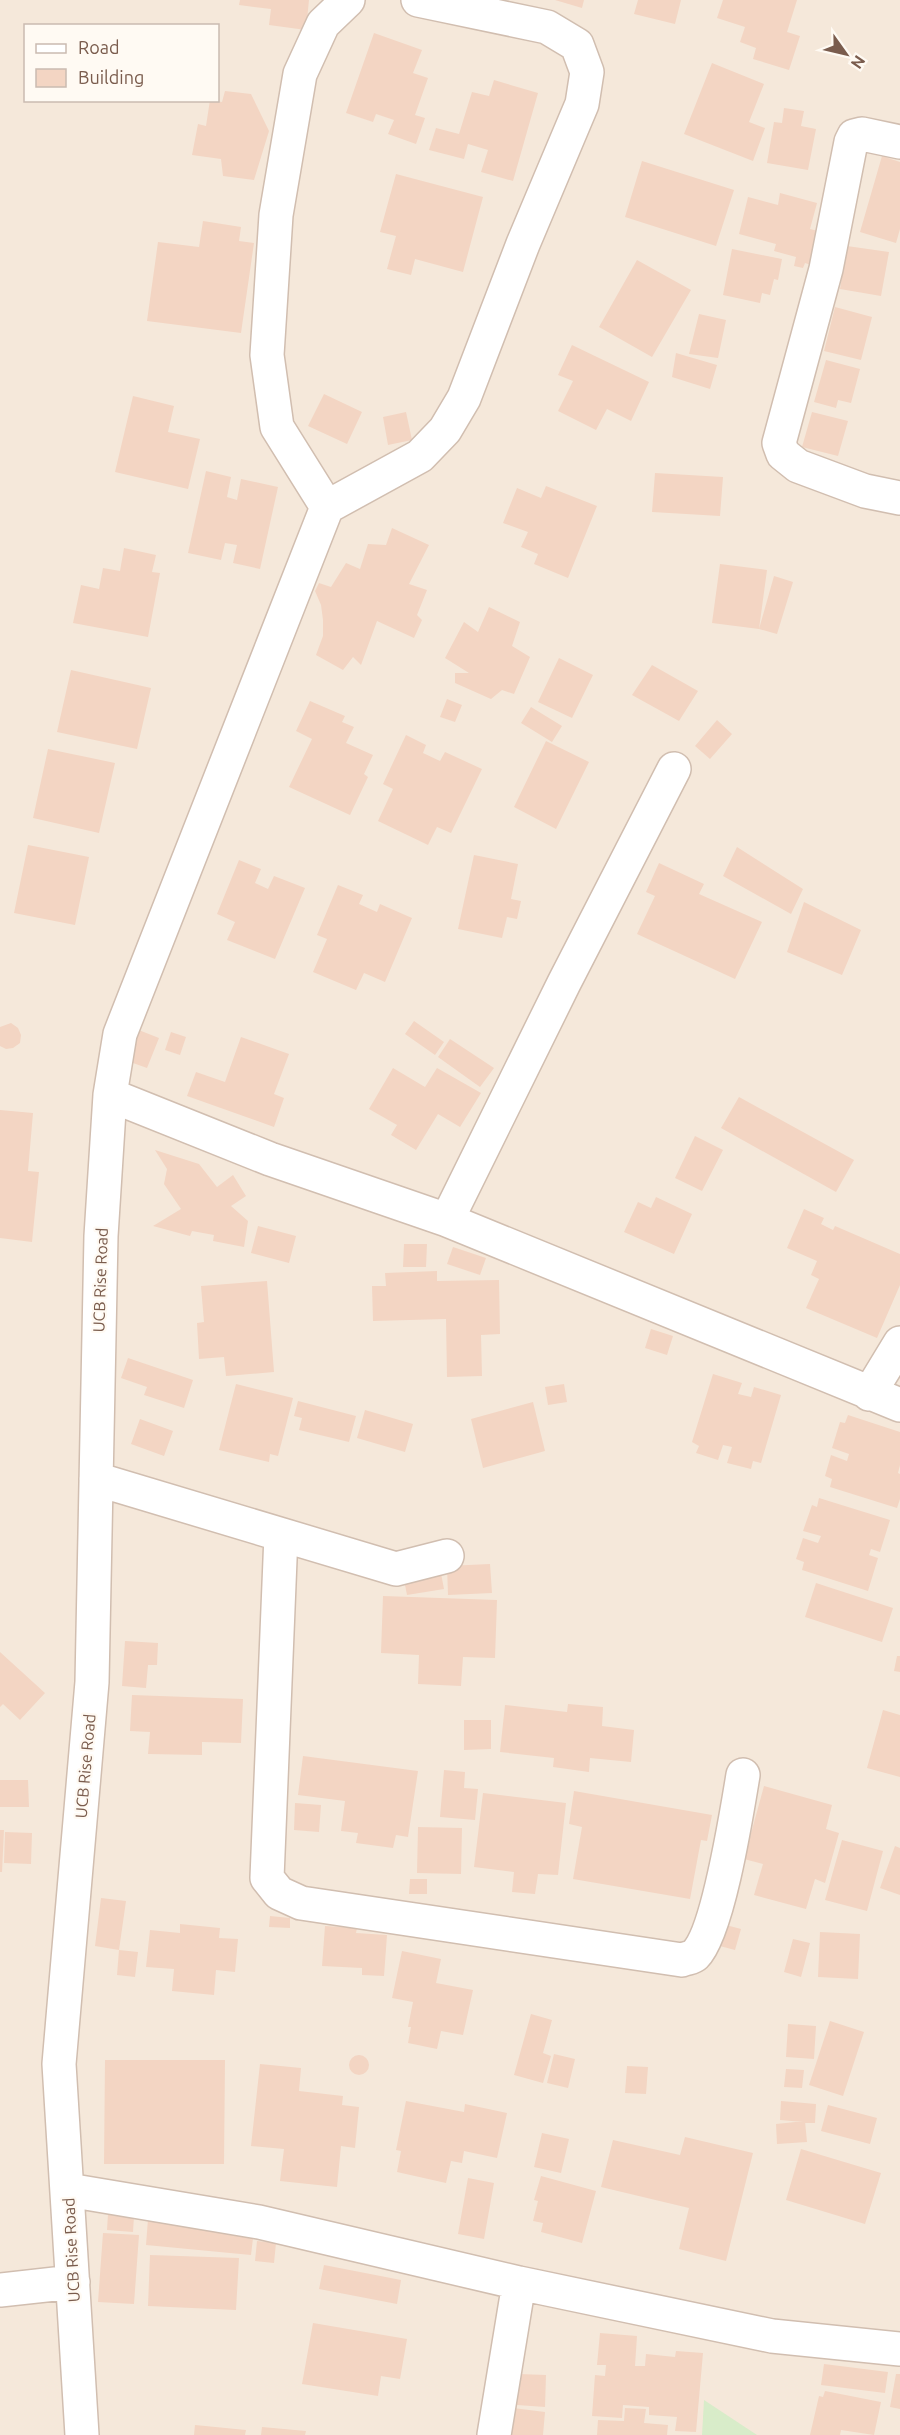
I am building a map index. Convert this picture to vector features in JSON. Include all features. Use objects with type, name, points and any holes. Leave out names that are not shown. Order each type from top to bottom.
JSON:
[{"type":"street","points":[[348,0],[323,24],[300,74],[276,215],[267,355],[277,427],[327,507],[420,456],[445,430],[464,398],[523,244],[582,104],[587,72],[577,45],[547,27],[418,0]]},
{"type":"street","points":[[900,142],[862,134],[854,136],[851,142],[826,269],[779,444],[783,454],[798,466],[866,491],[900,498]]},
{"type":"street","name":"UCB Rise Road","points":[[82,2435],[59,2064],[92,1682],[101,1236],[110,1095],[120,1035],[327,507]]},
{"type":"street","points":[[447,1220],[564,983],[674,769]]},
{"type":"street","points":[[110,1095],[270,1159],[447,1220],[900,1405]]},
{"type":"street","points":[[869,1394],[900,1343]]},
{"type":"street","points":[[96,1479],[396,1569],[447,1556]]},
{"type":"street","points":[[282,1535],[267,1878],[279,1893],[301,1903],[682,1960],[694,1956],[705,1939],[727,1862],[743,1775]]},
{"type":"street","points":[[68,2190],[259,2222],[519,2283],[772,2336],[900,2349]]},
{"type":"street","points":[[0,2290],[73,2282]]},
{"type":"street","points":[[494,2435],[519,2283]]},
{"type":"shaded area","points":[[0,0],[900,0],[900,2435],[0,2435]]},
{"type":"green space","points":[[704,2400],[757,2435],[702,2435]]},
{"type":"building","points":[[240,0],[309,0],[306,30],[269,25],[271,9],[239,5]]},
{"type":"building","points":[[555,0],[584,0],[582,8]]},
{"type":"building","points":[[638,0],[681,0],[675,24],[634,14]]},
{"type":"building","points":[[723,0],[797,0],[787,32],[800,36],[789,70],[753,59],[756,48],[740,42],[745,27],[717,18]]},
{"type":"building","points":[[374,33],[422,50],[413,73],[428,78],[415,115],[425,118],[416,144],[388,134],[394,120],[376,114],[373,122],[346,113]]},
{"type":"building","points":[[712,63],[764,84],[749,122],[765,128],[753,161],[684,134]]},
{"type":"building","points":[[494,80],[538,93],[513,181],[481,172],[488,150],[468,144],[464,159],[429,150],[436,128],[459,134],[472,92],[489,96]]},
{"type":"building","points":[[225,91],[251,94],[269,131],[254,180],[223,176],[221,159],[192,155],[198,124],[206,126],[210,102],[222,102]]},
{"type":"building","points":[[784,108],[804,111],[801,126],[816,129],[808,170],[767,163],[774,122],[782,123]]},
{"type":"building","points":[[882,156],[900,162],[900,229],[896,243],[860,232]]},
{"type":"building","points":[[642,161],[734,190],[716,246],[625,217]]},
{"type":"building","points":[[396,174],[483,197],[463,272],[415,259],[411,275],[387,269],[396,236],[380,232]]},
{"type":"building","points":[[780,193],[817,203],[810,229],[826,233],[817,267],[805,263],[803,268],[794,266],[796,257],[774,251],[776,244],[739,234],[748,197],[778,205]]},
{"type":"building","points":[[203,221],[241,227],[239,241],[254,243],[241,333],[147,321],[158,242],[199,247]]},
{"type":"building","points":[[847,246],[889,252],[881,296],[840,289]]},
{"type":"building","points":[[732,249],[782,259],[778,280],[774,279],[770,295],[762,293],[760,303],[723,295]]},
{"type":"building","points":[[637,260],[691,290],[652,357],[599,327]]},
{"type":"building","points":[[835,307],[872,317],[861,360],[824,351]]},
{"type":"building","points":[[699,314],[726,320],[718,358],[689,354]]},
{"type":"building","points":[[572,345],[649,382],[631,421],[607,409],[596,430],[558,411],[573,381],[558,375]]},
{"type":"building","points":[[676,353],[717,365],[710,389],[672,377]]},
{"type":"building","points":[[826,360],[860,369],[851,403],[838,400],[836,408],[814,402]]},
{"type":"building","points":[[324,394],[362,412],[347,444],[308,426]]},
{"type":"building","points":[[133,396],[174,406],[168,432],[200,439],[188,489],[115,472]]},
{"type":"building","points":[[406,412],[412,440],[388,445],[383,417]]},
{"type":"building","points":[[812,412],[848,421],[838,456],[802,447]]},
{"type":"building","points":[[206,471],[231,477],[227,497],[237,500],[241,479],[278,487],[260,569],[233,563],[237,545],[225,543],[221,560],[188,553]]},
{"type":"building","points":[[655,473],[723,477],[720,516],[652,512]]},
{"type":"building","points":[[546,486],[597,506],[568,578],[534,564],[538,554],[521,547],[528,532],[503,523],[517,488],[541,498]]},
{"type":"building","points":[[392,528],[429,545],[409,584],[427,590],[417,615],[422,620],[414,638],[377,621],[361,665],[353,657],[343,670],[316,655],[323,636],[323,620],[321,605],[315,591],[319,583],[331,587],[346,563],[360,569],[368,544],[386,545]]},
{"type":"building","points":[[124,548],[156,555],[152,572],[160,573],[148,637],[73,623],[81,585],[99,589],[103,568],[120,571]]},
{"type":"building","points":[[720,564],[767,570],[759,629],[712,623]]},
{"type":"building","points":[[774,576],[793,582],[777,634],[759,629]]},
{"type":"building","points":[[489,607],[520,622],[512,646],[530,657],[514,694],[502,690],[491,699],[455,683],[455,673],[469,673],[445,658],[464,622],[478,632]]},
{"type":"building","points":[[559,658],[593,675],[572,718],[538,702]]},
{"type":"building","points":[[652,665],[698,691],[679,721],[632,695]]},
{"type":"building","points":[[71,670],[151,688],[137,749],[57,732]]},
{"type":"building","points":[[447,699],[462,705],[455,722],[440,717]]},
{"type":"building","points":[[310,701],[345,716],[342,722],[354,727],[346,743],[373,755],[364,774],[368,777],[350,815],[289,787],[312,739],[296,731]]},
{"type":"building","points":[[531,707],[562,726],[552,742],[521,723]]},
{"type":"building","points":[[717,720],[732,734],[710,759],[695,746]]},
{"type":"building","points":[[406,735],[426,745],[423,753],[440,761],[445,752],[482,769],[451,833],[437,827],[428,845],[378,821],[393,789],[383,784]]},
{"type":"building","points":[[546,741],[589,762],[556,829],[514,807]]},
{"type":"building","points":[[48,749],[115,763],[99,833],[33,818]]},
{"type":"building","points":[[28,845],[89,857],[75,925],[14,913]]},
{"type":"building","points":[[737,847],[803,889],[791,914],[723,876]]},
{"type":"building","points":[[474,855],[518,864],[511,899],[521,901],[517,919],[507,917],[502,938],[458,929]]},
{"type":"building","points":[[239,860],[261,869],[255,883],[268,889],[274,876],[305,888],[275,959],[227,940],[235,922],[217,914]]},
{"type":"building","points":[[659,863],[704,884],[699,894],[762,922],[735,979],[637,934],[655,896],[646,892]]},
{"type":"building","points":[[338,885],[363,895],[359,904],[377,912],[380,904],[412,918],[385,982],[364,973],[356,990],[313,972],[327,939],[317,935]]},
{"type":"building","points":[[804,902],[861,930],[842,975],[787,952]]},
{"type":"building","points":[[414,1021],[444,1042],[435,1055],[405,1034]]},
{"type":"building","points":[[11,1023],[18,1028],[21,1035],[20,1043],[13,1048],[6,1049],[0,1046],[0,1027]]},
{"type":"building","points":[[131,1027],[159,1038],[147,1068],[119,1058]]},
{"type":"building","points":[[171,1032],[186,1037],[180,1055],[165,1050]]},
{"type":"building","points":[[241,1037],[289,1054],[274,1094],[284,1098],[274,1127],[187,1096],[196,1072],[225,1082]]},
{"type":"building","points":[[450,1039],[494,1068],[480,1087],[438,1057]]},
{"type":"building","points":[[393,1068],[425,1087],[437,1068],[481,1093],[460,1127],[438,1114],[416,1150],[391,1135],[397,1125],[369,1109]]},
{"type":"building","points":[[739,1097],[854,1160],[836,1192],[721,1128]]},
{"type":"building","points":[[0,1110],[33,1113],[28,1171],[39,1172],[32,1242],[0,1238]]},
{"type":"building","points":[[695,1136],[723,1150],[702,1191],[675,1178]]},
{"type":"building","points":[[155,1150],[199,1164],[217,1187],[233,1175],[246,1196],[231,1206],[248,1221],[244,1247],[213,1241],[214,1235],[192,1231],[190,1236],[153,1226],[181,1209],[164,1184],[167,1169]]},
{"type":"building","points":[[656,1197],[692,1214],[674,1254],[624,1232],[638,1202],[651,1208]]},
{"type":"building","points":[[804,1209],[824,1218],[821,1224],[833,1230],[835,1226],[900,1254],[900,1285],[877,1338],[806,1308],[819,1279],[811,1275],[817,1261],[787,1248]]},
{"type":"building","points":[[258,1226],[296,1236],[289,1263],[251,1253]]},
{"type":"building","points":[[404,1244],[427,1244],[426,1267],[403,1267]]},
{"type":"building","points":[[453,1247],[486,1258],[480,1275],[447,1264]]},
{"type":"building","points":[[437,1271],[437,1281],[499,1280],[500,1334],[481,1335],[482,1376],[447,1377],[446,1319],[373,1321],[372,1286],[386,1286],[385,1273]]},
{"type":"building","points":[[267,1281],[274,1372],[226,1376],[224,1357],[199,1359],[197,1323],[204,1322],[201,1286]]},
{"type":"building","points":[[651,1329],[673,1336],[667,1355],[645,1348]]},
{"type":"building","points":[[128,1358],[193,1380],[184,1408],[144,1395],[147,1387],[121,1378]]},
{"type":"building","points":[[713,1374],[742,1383],[738,1394],[751,1397],[754,1387],[781,1395],[761,1463],[753,1461],[751,1469],[727,1463],[732,1447],[723,1445],[718,1460],[696,1453],[699,1446],[692,1442]]},
{"type":"building","points":[[236,1384],[293,1398],[278,1456],[270,1454],[269,1462],[219,1450]]},
{"type":"building","points":[[564,1384],[567,1402],[548,1405],[545,1387]]},
{"type":"building","points":[[298,1401],[356,1416],[349,1442],[299,1430],[302,1418],[294,1416]]},
{"type":"building","points":[[533,1402],[545,1451],[483,1468],[471,1419]]},
{"type":"building","points":[[365,1410],[413,1424],[405,1452],[357,1438]]},
{"type":"building","points":[[848,1415],[900,1432],[898,1473],[900,1474],[900,1499],[897,1508],[830,1487],[832,1479],[825,1476],[831,1455],[847,1461],[849,1454],[832,1448],[840,1422],[845,1423]]},
{"type":"building","points":[[140,1419],[173,1431],[164,1456],[131,1444]]},
{"type":"building","points":[[819,1498],[890,1520],[880,1552],[871,1549],[869,1555],[878,1558],[868,1591],[802,1570],[804,1562],[796,1559],[803,1538],[818,1543],[821,1536],[803,1531],[812,1505],[817,1507]]},
{"type":"building","points":[[490,1564],[492,1593],[448,1595],[447,1566]]},
{"type":"building","points":[[440,1568],[444,1589],[407,1595],[403,1575]]},
{"type":"building","points":[[816,1583],[893,1608],[882,1642],[805,1617]]},
{"type":"building","points":[[383,1596],[497,1600],[495,1658],[463,1657],[461,1686],[418,1684],[419,1655],[381,1653]]},
{"type":"building","points":[[125,1641],[158,1643],[157,1665],[148,1665],[146,1688],[122,1686]]},
{"type":"building","points":[[0,1652],[45,1693],[20,1720],[3,1704],[0,1707]]},
{"type":"building","points":[[897,1656],[900,1656],[900,1672],[894,1671]]},
{"type":"building","points":[[132,1695],[243,1699],[241,1743],[202,1742],[202,1755],[148,1754],[150,1732],[130,1731]]},
{"type":"building","points":[[568,1704],[603,1707],[602,1726],[634,1730],[631,1762],[590,1758],[589,1772],[553,1767],[554,1758],[500,1752],[505,1705],[567,1712]]},
{"type":"building","points":[[883,1710],[900,1715],[900,1777],[867,1768]]},
{"type":"building","points":[[464,1720],[491,1720],[491,1749],[464,1750]]},
{"type":"building","points":[[303,1756],[418,1771],[408,1837],[396,1835],[393,1848],[356,1843],[358,1833],[341,1831],[345,1801],[298,1795]]},
{"type":"building","points":[[444,1770],[465,1772],[464,1788],[478,1789],[475,1820],[440,1817]]},
{"type":"building","points":[[0,1780],[28,1780],[29,1807],[0,1807]]},
{"type":"building","points":[[764,1786],[832,1805],[826,1829],[839,1833],[825,1883],[815,1879],[806,1909],[754,1895],[763,1864],[744,1859]]},
{"type":"building","points":[[574,1791],[712,1815],[707,1841],[701,1840],[690,1899],[573,1879],[582,1827],[569,1824]]},
{"type":"building","points":[[483,1793],[566,1803],[558,1875],[538,1874],[535,1894],[512,1892],[514,1872],[474,1867]]},
{"type":"building","points":[[295,1803],[321,1805],[319,1832],[294,1830]]},
{"type":"building","points":[[418,1827],[462,1828],[461,1874],[417,1873]]},
{"type":"building","points":[[0,1830],[4,1830],[2,1872],[0,1872]]},
{"type":"building","points":[[5,1832],[32,1833],[31,1864],[4,1863]]},
{"type":"building","points":[[842,1840],[883,1851],[867,1911],[825,1900]]},
{"type":"building","points":[[895,1846],[900,1848],[900,1895],[880,1888]]},
{"type":"building","points":[[410,1879],[427,1879],[427,1894],[409,1894]]},
{"type":"building","points":[[101,1898],[126,1901],[119,1950],[95,1946]]},
{"type":"building","points":[[270,1916],[290,1918],[290,1928],[269,1927]]},
{"type":"building","points":[[180,1924],[220,1928],[219,1938],[238,1939],[235,1972],[216,1970],[214,1995],[172,1991],[174,1969],[146,1967],[150,1930],[180,1933]]},
{"type":"building","points":[[722,1924],[741,1929],[735,1950],[716,1945]]},
{"type":"building","points":[[325,1926],[357,1928],[356,1933],[387,1935],[384,1976],[362,1975],[362,1968],[322,1966]]},
{"type":"building","points":[[820,1932],[860,1934],[858,1979],[818,1977]]},
{"type":"building","points":[[793,1939],[810,1943],[801,1977],[784,1972]]},
{"type":"building","points":[[119,1950],[138,1952],[135,1977],[117,1975]]},
{"type":"building","points":[[402,1951],[441,1959],[436,1983],[473,1990],[463,2035],[441,2031],[437,2049],[408,2043],[411,2027],[408,2027],[413,2002],[392,1998]]},
{"type":"building","points":[[531,2014],[552,2020],[543,2053],[551,2056],[543,2083],[514,2075]]},
{"type":"building","points":[[830,2021],[864,2032],[843,2096],[809,2085]]},
{"type":"building","points":[[788,2024],[816,2026],[814,2059],[786,2057]]},
{"type":"building","points":[[554,2054],[575,2059],[568,2088],[547,2083]]},
{"type":"building","points":[[359,2055],[366,2058],[369,2065],[366,2072],[359,2075],[352,2072],[349,2065],[352,2058]]},
{"type":"building","points":[[105,2060],[225,2060],[224,2164],[104,2164]]},
{"type":"building","points":[[260,2064],[301,2068],[299,2091],[343,2096],[342,2105],[359,2107],[355,2148],[341,2146],[337,2187],[280,2181],[284,2149],[251,2146]]},
{"type":"building","points":[[627,2066],[648,2067],[646,2094],[625,2093]]},
{"type":"building","points":[[786,2069],[804,2070],[802,2088],[784,2087]]},
{"type":"building","points":[[406,2101],[464,2112],[465,2104],[507,2113],[497,2158],[464,2151],[462,2163],[451,2161],[446,2183],[397,2172],[401,2151],[396,2150]]},
{"type":"building","points":[[781,2101],[816,2104],[815,2123],[780,2120]]},
{"type":"building","points":[[828,2105],[877,2118],[870,2144],[821,2131]]},
{"type":"building","points":[[805,2121],[807,2142],[777,2144],[776,2124]]},
{"type":"building","points":[[542,2133],[569,2139],[561,2173],[534,2167]]},
{"type":"building","points":[[685,2137],[753,2153],[726,2261],[679,2249],[689,2208],[601,2187],[613,2140],[680,2155]]},
{"type":"building","points":[[801,2149],[881,2173],[865,2224],[786,2200]]},
{"type":"building","points":[[541,2176],[596,2191],[582,2243],[541,2232],[543,2223],[533,2221],[538,2201],[534,2200]]},
{"type":"building","points":[[468,2178],[494,2183],[484,2239],[458,2234]]},
{"type":"building","points":[[108,2214],[134,2216],[133,2232],[107,2230]]},
{"type":"building","points":[[148,2219],[254,2230],[251,2255],[146,2245]]},
{"type":"building","points":[[103,2233],[139,2235],[134,2304],[98,2302]]},
{"type":"building","points":[[257,2241],[276,2243],[274,2263],[255,2261]]},
{"type":"building","points":[[150,2255],[239,2258],[236,2310],[148,2306]]},
{"type":"building","points":[[324,2265],[401,2280],[397,2304],[319,2289]]},
{"type":"building","points":[[313,2323],[407,2339],[400,2379],[381,2376],[378,2396],[302,2384]]},
{"type":"building","points":[[600,2333],[637,2336],[635,2366],[645,2366],[646,2354],[675,2357],[676,2351],[703,2353],[696,2432],[675,2431],[677,2417],[649,2415],[649,2407],[623,2405],[622,2418],[592,2416],[595,2375],[605,2376],[606,2365],[597,2365]]},
{"type":"building","points":[[824,2364],[888,2372],[885,2393],[821,2385]]},
{"type":"building","points":[[519,2374],[546,2375],[545,2407],[517,2405]]},
{"type":"building","points":[[896,2374],[900,2374],[900,2409],[890,2407]]},
{"type":"building","points":[[825,2391],[881,2402],[874,2435],[841,2430],[840,2435],[810,2435],[819,2396],[823,2397]]},
{"type":"building","points":[[513,2408],[545,2412],[543,2435],[509,2435]]},
{"type":"building","points":[[625,2408],[646,2409],[644,2423],[668,2425],[667,2435],[597,2435],[598,2420],[624,2421]]},
{"type":"building","points":[[195,2425],[246,2430],[245,2435],[194,2435]]},
{"type":"building","points":[[262,2427],[306,2431],[305,2435],[261,2435]]}]
